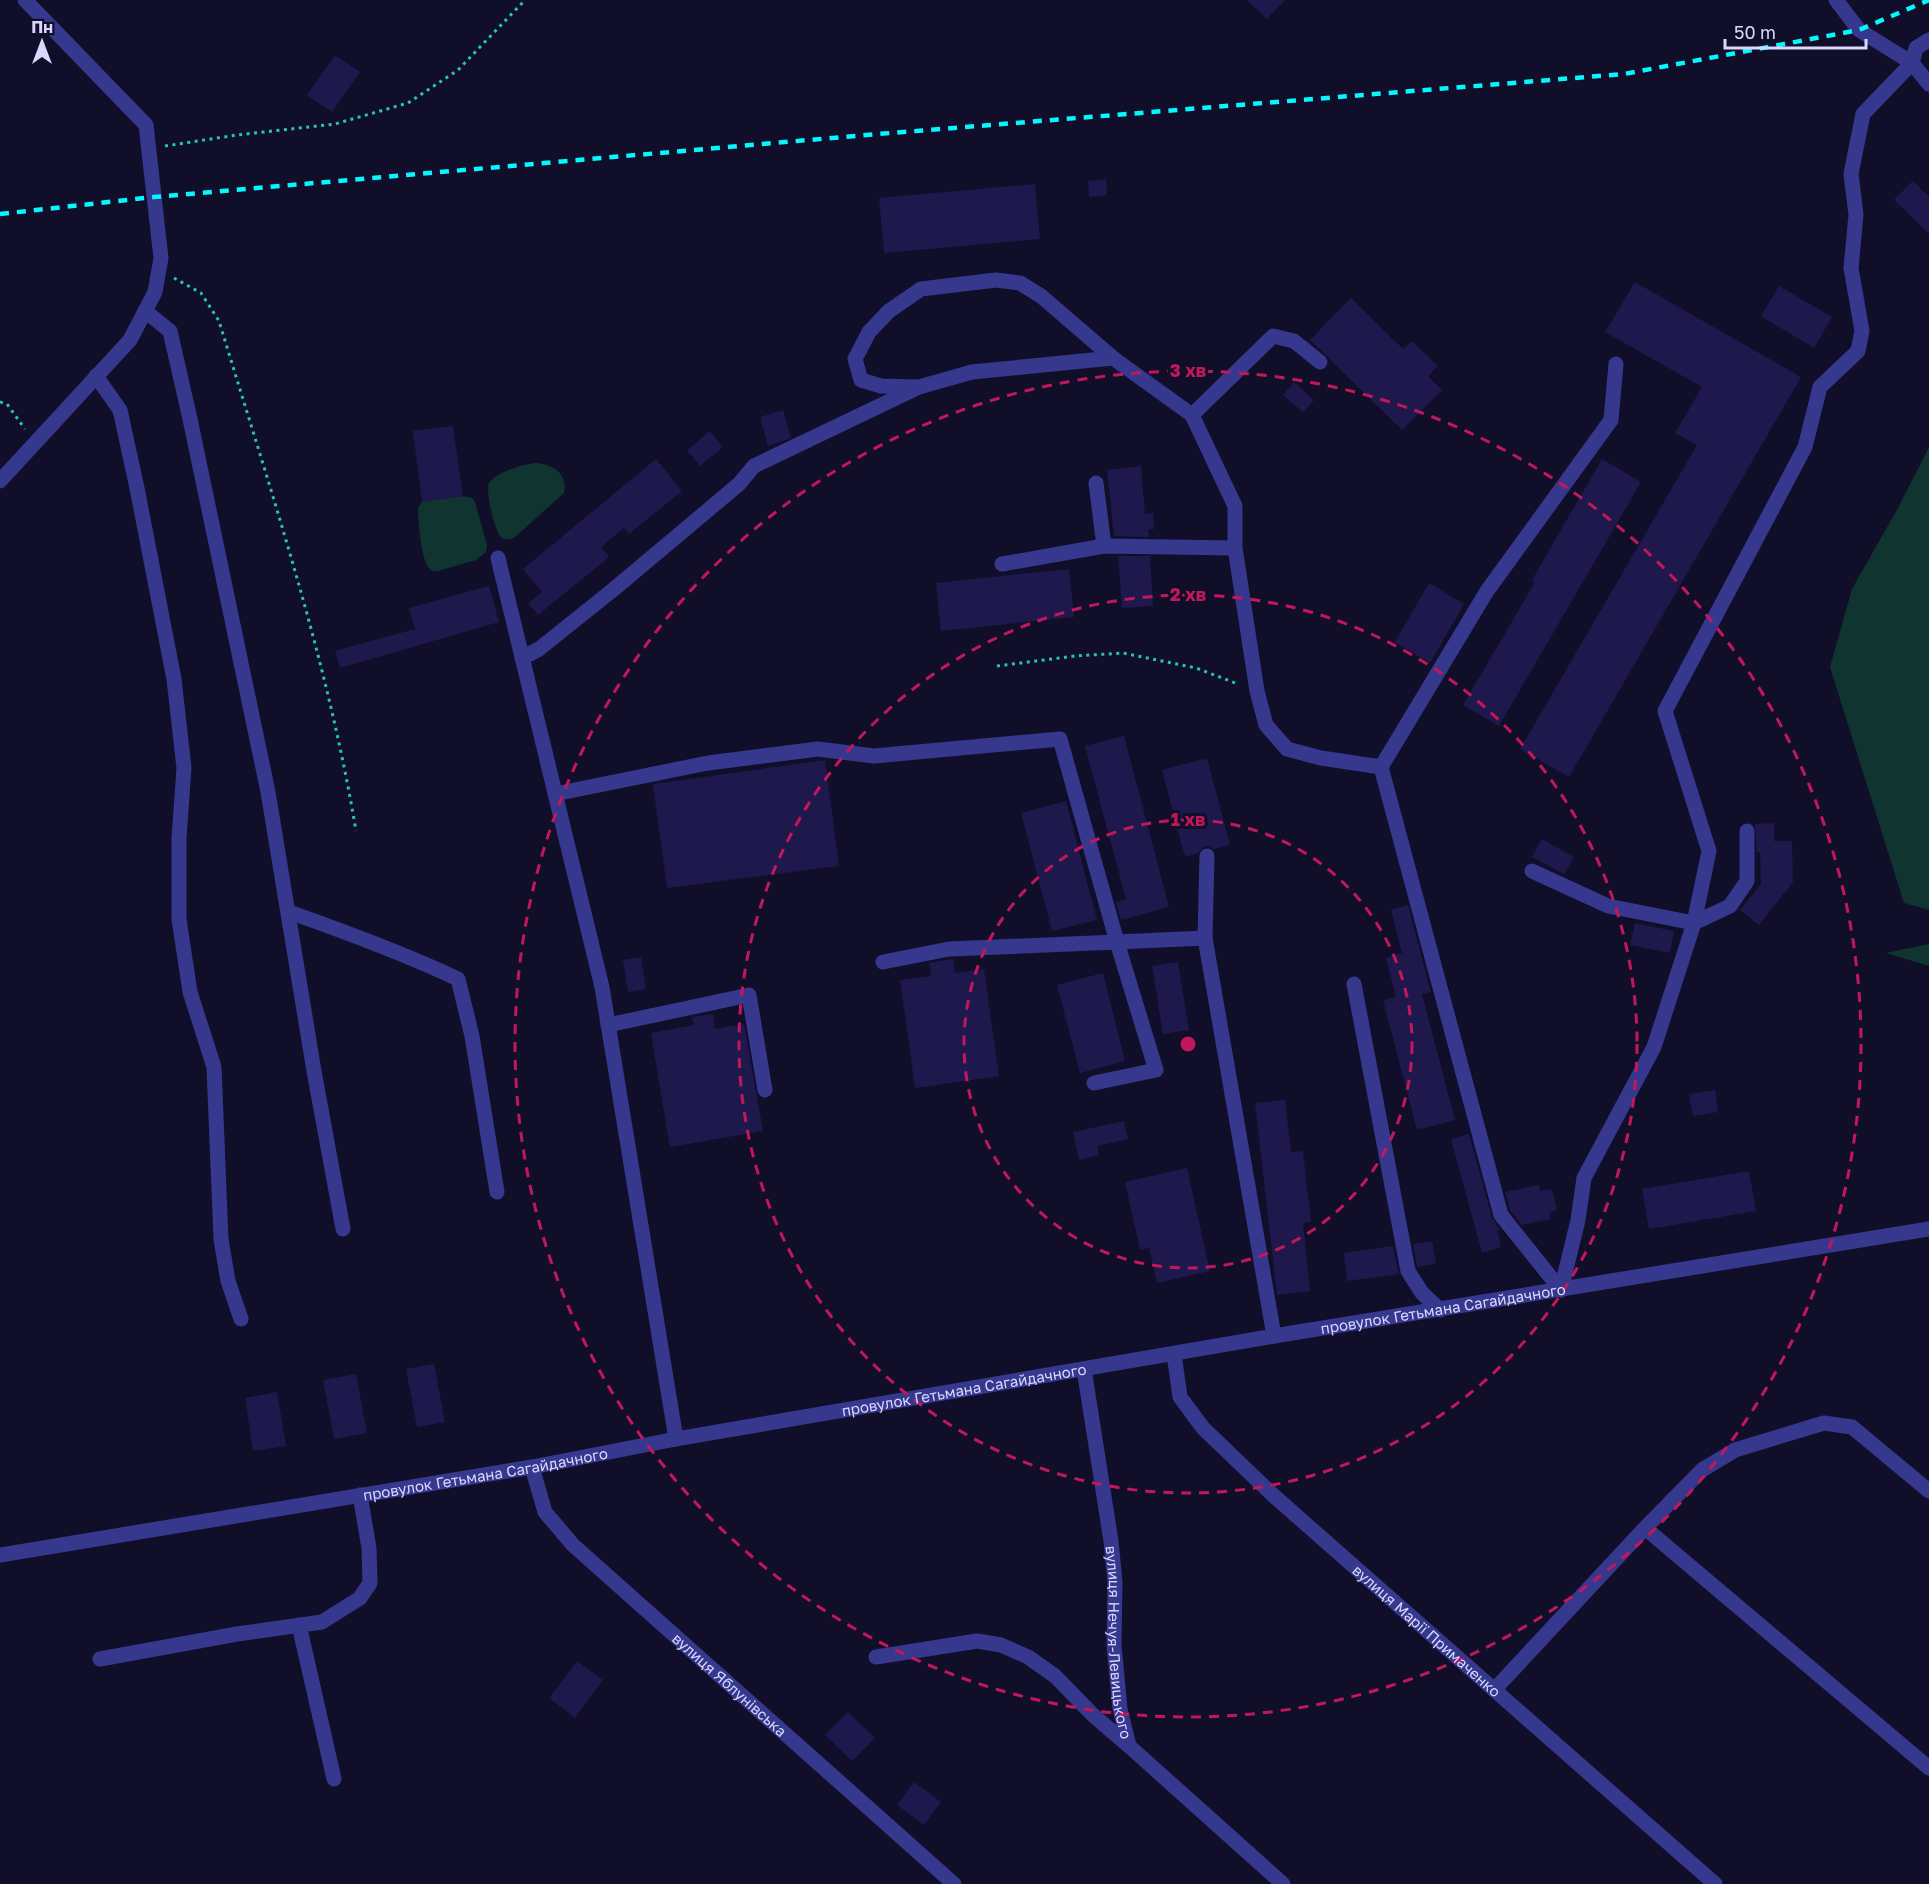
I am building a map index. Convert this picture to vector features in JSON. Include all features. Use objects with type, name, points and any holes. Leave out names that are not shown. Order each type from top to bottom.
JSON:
[{"type":"street","points":[[0,480],[130,340],[155,292],[161,258],[146,124],[25,0]]},
{"type":"street","points":[[1836,0],[1859,30],[1912,63],[1929,84]]},
{"type":"street","points":[[1561,1290],[1578,1220],[1584,1178],[1654,1047],[1694,923],[1709,851],[1665,711],[1805,447],[1820,387],[1858,351],[1862,331],[1851,268],[1856,215],[1851,174],[1863,114],[1912,63],[1916,48],[1929,40]]},
{"type":"street","points":[[919,387],[881,386],[861,380],[855,359],[868,332],[889,311],[921,289],[996,280],[1020,283],[1041,296],[1113,358],[1192,415],[1235,506],[1235,548],[1257,691],[1266,725],[1287,748],[1321,758],[1381,767]]},
{"type":"street","points":[[146,311],[170,331],[268,792],[314,1071],[343,1229]]},
{"type":"street","points":[[1192,415],[1273,336],[1294,342],[1320,362]]},
{"type":"street","points":[[522,658],[539,649],[614,589],[739,483],[754,466],[919,387],[972,372],[1113,358]]},
{"type":"street","points":[[1561,1290],[1501,1215],[1381,767],[1487,591],[1611,420],[1616,364]]},
{"type":"street","points":[[96,376],[120,410],[174,679],[184,768],[179,838],[179,919],[190,992],[214,1067],[221,1239],[228,1281],[242,1319]]},
{"type":"street","points":[[1096,483],[1104,546]]},
{"type":"street","points":[[1002,564],[1104,546],[1235,548]]},
{"type":"street","points":[[498,558],[602,987],[676,1439]]},
{"type":"street","points":[[555,794],[708,763],[818,749],[874,756],[1060,740],[1156,1070],[1094,1083]]},
{"type":"street","points":[[1532,871],[1608,906],[1694,923],[1730,906],[1747,881],[1747,831]]},
{"type":"street","points":[[1207,856],[1205,938],[1274,1336]]},
{"type":"street","points":[[289,912],[352,934],[458,979],[472,1036],[497,1192]]},
{"type":"street","points":[[883,962],[949,949],[1205,938]]},
{"type":"street","points":[[1354,984],[1408,1271],[1422,1293],[1440,1310]]},
{"type":"street","points":[[608,1025],[749,995],[765,1090]]},
{"type":"street","name":"провулок Гетьмана Сагайдачного","points":[[0,1555],[532,1467],[676,1439],[1274,1336],[1929,1229]]},
{"type":"street","name":"вулиця Марії Примаченко","points":[[1174,1354],[1180,1397],[1203,1428],[1274,1496],[1715,1884]]},
{"type":"street","name":"вулиця Нечуя-Левицького","points":[[1084,1369],[1111,1541],[1115,1582],[1114,1645],[1120,1709],[1130,1746],[1283,1884]]},
{"type":"street","points":[[1494,1690],[1702,1470],[1736,1450],[1824,1423],[1852,1426],[1929,1491]]},
{"type":"street","name":"вулиця Яблунівська","points":[[532,1467],[545,1512],[573,1545],[954,1884]]},
{"type":"street","points":[[100,1659],[237,1634],[322,1622],[360,1598],[370,1583],[369,1548],[360,1495]]},
{"type":"street","points":[[1645,1528],[1929,1768]]},
{"type":"street","points":[[300,1625],[334,1779]]},
{"type":"street","points":[[876,1658],[977,1641],[1001,1645],[1028,1658],[1055,1676],[1092,1715],[1130,1746]]},
{"type":"path","points":[[149,149],[237,135],[335,124],[408,103],[458,70],[525,0]]},
{"type":"path","points":[[159,270],[201,293],[219,321],[308,617],[345,762],[356,831]]},
{"type":"path","points":[[0,402],[7,404],[35,442]]},
{"type":"path","points":[[997,666],[1075,656],[1123,653],[1196,668],[1257,691]]},
{"type":"green space","points":[[1929,447],[1929,910],[1904,903],[1830,667],[1852,589],[1898,508]]},
{"type":"green space","points":[[537,463],[554,468],[562,476],[565,486],[564,493],[515,537],[503,538],[496,528],[491,511],[489,483],[504,472]]},
{"type":"green space","points":[[463,496],[472,498],[475,502],[487,545],[486,552],[476,560],[432,571],[426,563],[422,548],[418,508],[422,502]]},
{"type":"green space","points":[[1929,944],[1929,966],[1886,953]]},
{"type":"building","points":[[1247,0],[1285,0],[1267,19]]},
{"type":"building","points":[[335,55],[360,72],[332,112],[307,95]]},
{"type":"building","points":[[1106,179],[1107,195],[1089,197],[1088,181]]},
{"type":"building","points":[[1913,181],[1929,197],[1929,234],[1894,200]]},
{"type":"building","points":[[1035,184],[1040,239],[884,253],[879,198]]},
{"type":"building","points":[[1635,282],[1801,377],[1569,777],[1520,749],[1697,445],[1675,433],[1702,387],[1605,332]]},
{"type":"building","points":[[1779,286],[1832,317],[1814,348],[1761,316]]},
{"type":"building","points":[[1351,298],[1403,349],[1412,341],[1438,366],[1428,376],[1442,390],[1402,430],[1310,340]]},
{"type":"building","points":[[1294,382],[1314,400],[1303,412],[1283,395]]},
{"type":"building","points":[[783,410],[791,438],[768,446],[760,417]]},
{"type":"building","points":[[453,426],[463,496],[422,502],[413,431]]},
{"type":"building","points":[[710,431],[723,447],[700,466],[687,450]]},
{"type":"building","points":[[656,459],[682,491],[629,534],[624,528],[601,547],[609,557],[538,615],[528,603],[542,592],[523,569]]},
{"type":"building","points":[[1602,459],[1641,482],[1499,726],[1463,705],[1535,582],[1532,580]]},
{"type":"building","points":[[1141,466],[1145,514],[1153,513],[1154,529],[1148,529],[1149,537],[1114,536],[1107,470]]},
{"type":"building","points":[[1118,556],[1150,556],[1153,606],[1122,608]]},
{"type":"building","points":[[1069,569],[1074,617],[941,631],[936,583]]},
{"type":"building","points":[[1429,583],[1464,604],[1430,663],[1395,642]]},
{"type":"building","points":[[489,586],[499,622],[340,668],[335,651],[415,629],[409,608]]},
{"type":"building","points":[[1124,736],[1169,907],[1121,920],[1116,902],[1126,899],[1085,746]]},
{"type":"building","points":[[1207,758],[1230,845],[1214,849],[1208,846],[1203,847],[1198,853],[1185,857],[1162,770]]},
{"type":"building","points":[[825,760],[839,866],[667,888],[653,784]]},
{"type":"building","points":[[1066,801],[1097,920],[1052,931],[1021,813]]},
{"type":"building","points":[[1774,823],[1774,841],[1792,841],[1793,882],[1759,925],[1740,910],[1761,884],[1760,852],[1757,852],[1755,824]]},
{"type":"building","points":[[1542,839],[1574,857],[1564,874],[1532,857]]},
{"type":"building","points":[[1408,905],[1431,992],[1422,994],[1455,1120],[1417,1130],[1383,1000],[1396,997],[1386,958],[1402,953],[1391,910]]},
{"type":"building","points":[[1635,923],[1674,931],[1670,953],[1630,945]]},
{"type":"building","points":[[641,957],[646,989],[628,992],[623,960]]},
{"type":"building","points":[[953,959],[955,973],[984,969],[999,1076],[915,1088],[900,980],[931,976],[929,963]]},
{"type":"building","points":[[1178,962],[1189,1030],[1163,1034],[1152,966]]},
{"type":"building","points":[[1103,973],[1125,1061],[1080,1073],[1057,985]]},
{"type":"building","points":[[713,1014],[715,1029],[744,1024],[763,1131],[670,1147],[651,1033],[694,1025],[692,1017]]},
{"type":"building","points":[[1715,1090],[1718,1112],[1693,1116],[1689,1094]]},
{"type":"building","points":[[1285,1100],[1291,1152],[1303,1151],[1311,1222],[1303,1223],[1310,1291],[1277,1295],[1255,1103]]},
{"type":"building","points":[[1124,1121],[1128,1139],[1097,1146],[1099,1155],[1079,1160],[1073,1132]]},
{"type":"building","points":[[1469,1134],[1492,1218],[1500,1230],[1497,1230],[1501,1247],[1482,1253],[1451,1139]]},
{"type":"building","points":[[1187,1168],[1210,1271],[1157,1283],[1149,1248],[1140,1250],[1125,1182]]},
{"type":"building","points":[[1749,1171],[1756,1211],[1649,1229],[1642,1189]]},
{"type":"building","points":[[1539,1185],[1540,1191],[1552,1189],[1557,1210],[1549,1212],[1551,1219],[1522,1225],[1510,1210],[1505,1192]]},
{"type":"building","points":[[1432,1241],[1436,1264],[1417,1267],[1413,1244]]},
{"type":"building","points":[[1393,1246],[1399,1274],[1347,1281],[1344,1253]]},
{"type":"building","points":[[434,1364],[445,1422],[417,1427],[406,1369]]},
{"type":"building","points":[[356,1374],[367,1433],[334,1439],[323,1380]]},
{"type":"building","points":[[277,1392],[286,1446],[253,1451],[245,1398]]},
{"type":"building","points":[[577,1661],[603,1680],[575,1718],[549,1698]]},
{"type":"building","points":[[848,1712],[875,1738],[852,1761],[825,1735]]},
{"type":"building","points":[[914,1782],[941,1802],[924,1825],[897,1805]]},
{"type":"railway","points":[[0,214],[154,197],[866,135],[1624,74],[1859,30],[1929,0]]}]
